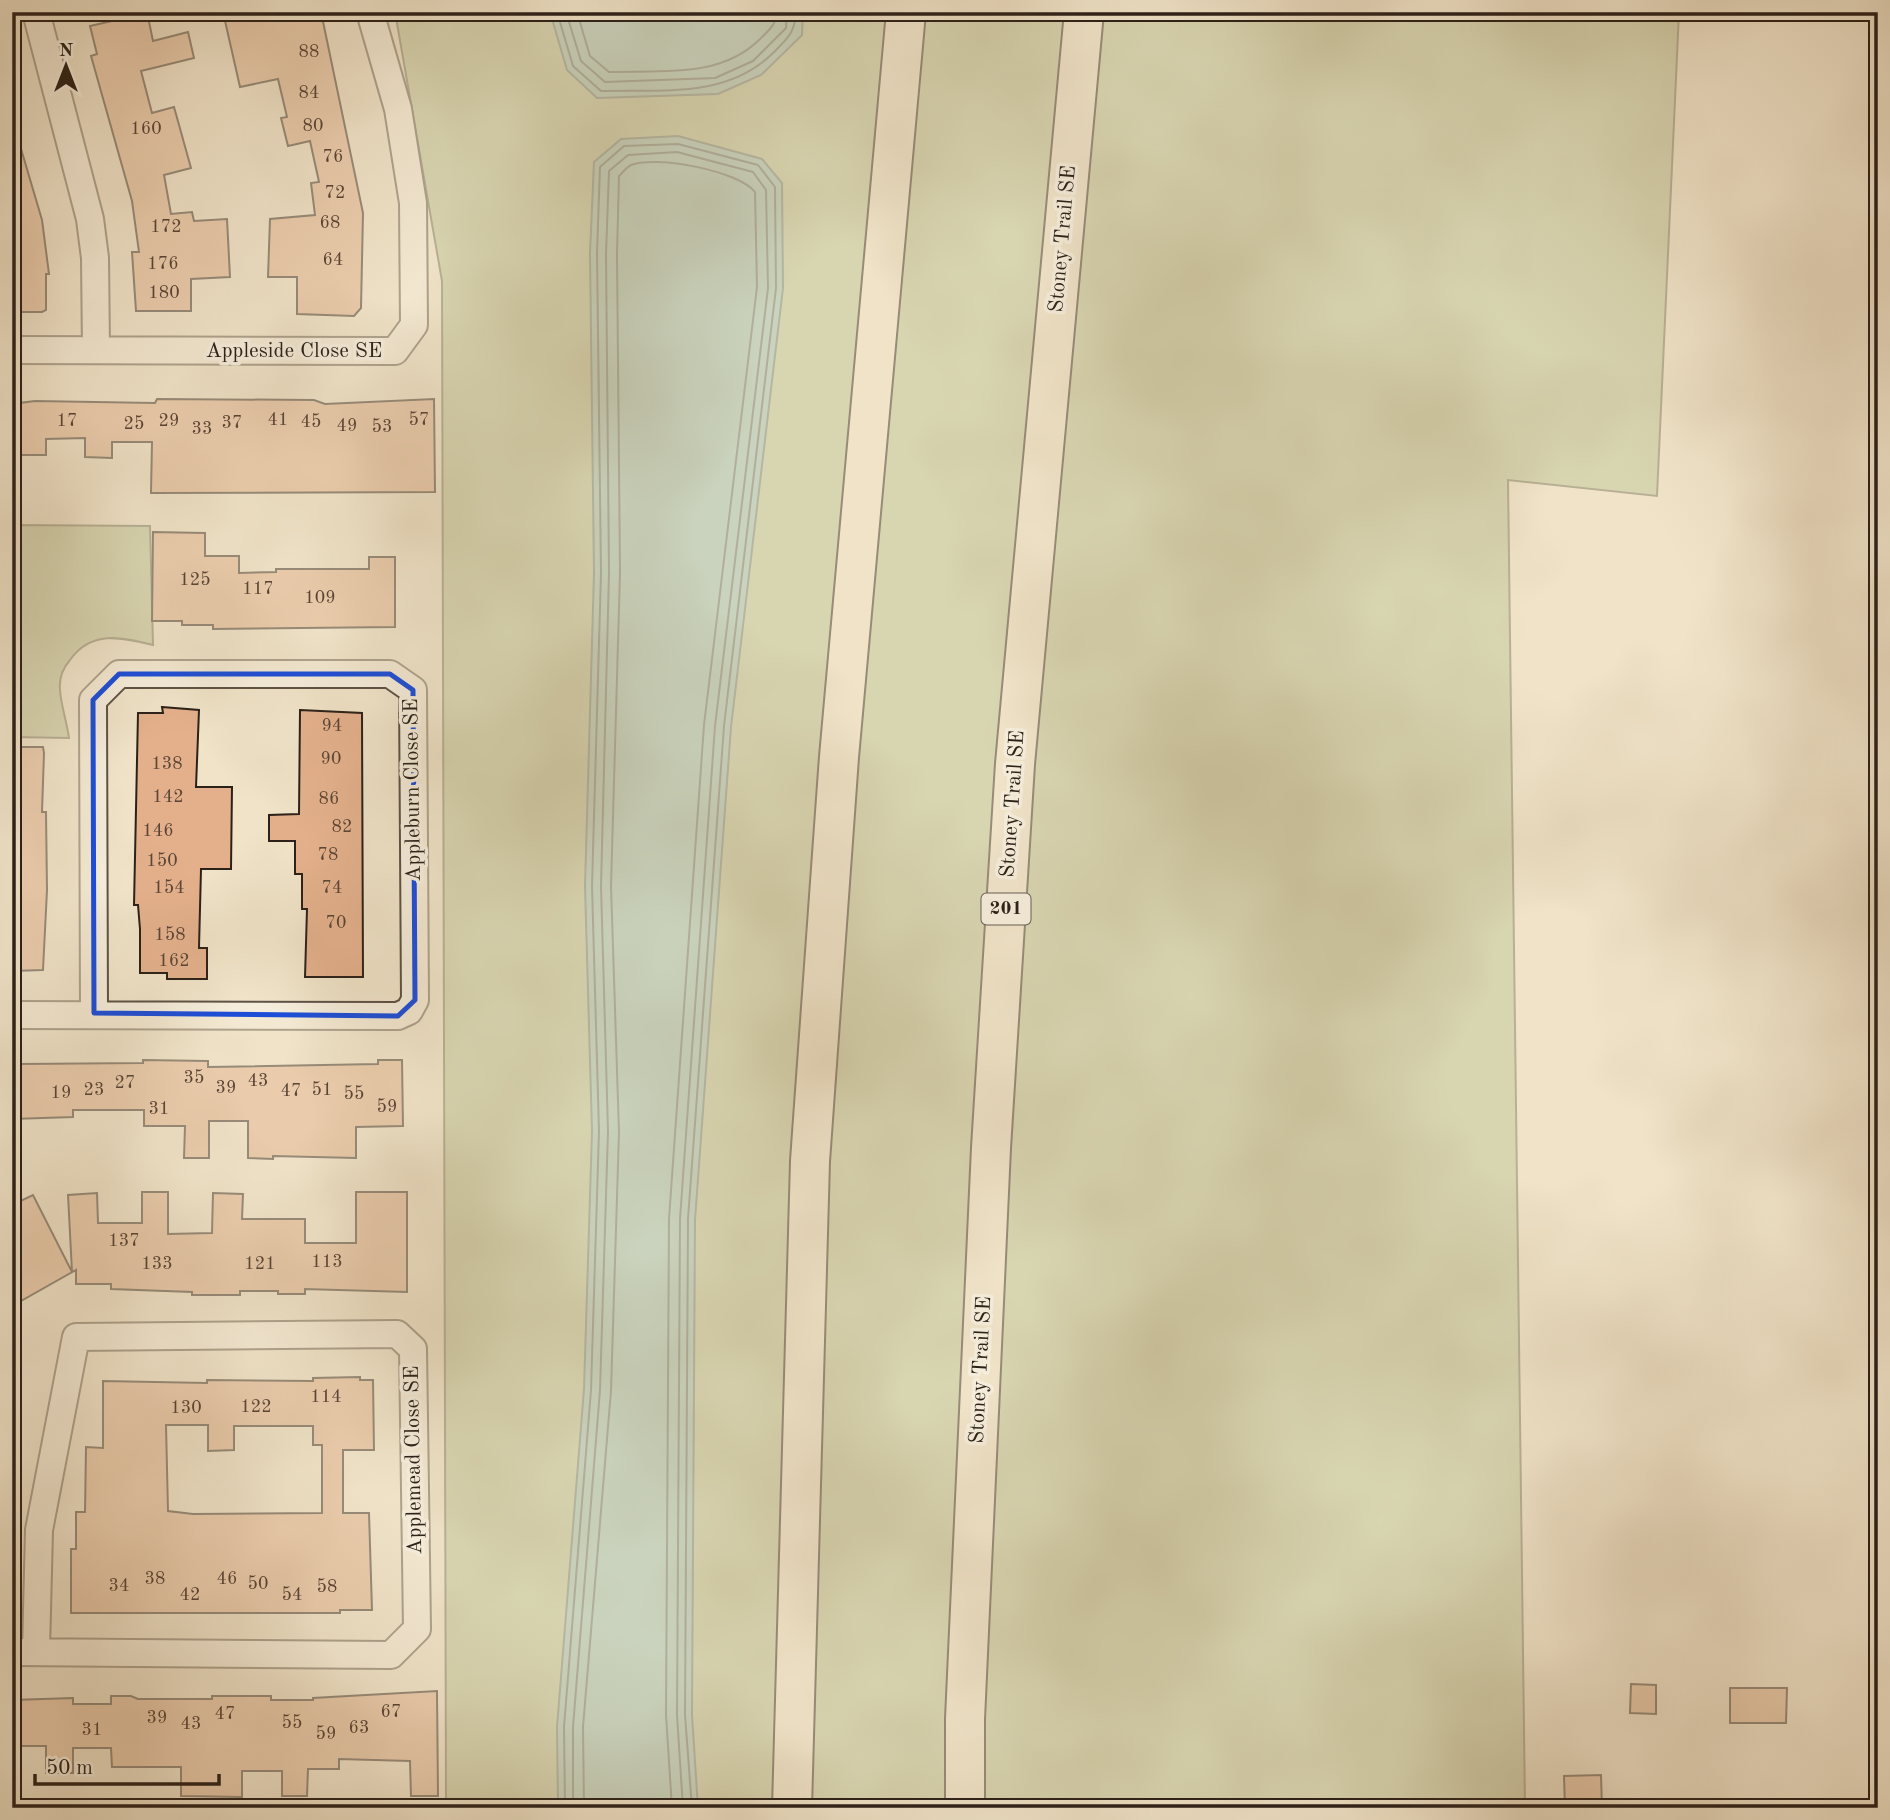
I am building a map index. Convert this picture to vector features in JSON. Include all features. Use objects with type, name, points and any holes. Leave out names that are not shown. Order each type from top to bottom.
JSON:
[{"type":"highway","points":[[792,1808],[811,1147],[839,757],[906,12]]},
{"type":"highway","name":"Stoney Trail SE","points":[[965,1808],[965,1719],[990,1176],[1015,764],[1084,12]]},
{"type":"street","points":[[36,12],[90,219],[95,258],[96,350]]},
{"type":"street","name":"Appleside Close SE","points":[[12,350],[395,351],[414,325],[413,203],[398,109],[370,12]]},
{"type":"street","name":"Appleburn Close SE","points":[[12,1015],[94,1013],[398,1016],[410,1011],[415,1000],[413,690],[390,674],[119,674],[93,700],[94,1013]]},
{"type":"street","name":"Applemead Close SE","points":[[397,1335],[413,1349],[417,1629],[391,1655],[24,1652],[40,1530],[76,1337],[397,1335]]},
{"type":"highlighted area","points":[[119,674],[390,674],[413,690],[415,1000],[398,1016],[94,1013],[93,700]]},
{"type":"shaded area","points":[[395,12],[1679,12],[1657,496],[1508,480],[1525,1808],[446,1808],[442,281]]},
{"type":"shaded area","points":[[12,525],[150,526],[153,645],[107,638],[87,644],[78,650],[65,667],[60,682],[69,738],[12,737]]},
{"type":"water","points":[[550,12],[803,12],[802,35],[761,75],[718,94],[597,98],[567,70]]},
{"type":"water","points":[[678,136],[762,159],[782,183],[783,288],[731,727],[695,1220],[692,1715],[698,1808],[558,1808],[557,1727],[584,1389],[592,1131],[585,886],[594,573],[590,253],[594,162],[621,139]]},
{"type":"building","points":[[110,12],[147,12],[153,41],[188,32],[194,58],[141,71],[152,113],[174,107],[191,168],[164,175],[171,214],[192,212],[194,221],[227,219],[230,277],[191,279],[191,311],[136,311],[132,252],[139,252],[132,201],[91,56],[97,54],[90,26],[112,21]]},
{"type":"building","points":[[223,12],[321,12],[363,213],[361,308],[354,316],[297,314],[297,277],[268,277],[270,219],[315,215],[311,183],[319,182],[310,141],[288,146],[281,118],[287,117],[278,79],[240,87]]},
{"type":"building","points":[[19,142],[42,220],[49,274],[46,274],[46,310],[42,312],[12,312],[12,143]]},
{"type":"building","points":[[157,399],[314,400],[325,404],[434,399],[435,492],[151,493],[152,442],[112,442],[112,458],[85,457],[85,438],[46,439],[46,455],[12,455],[12,404],[35,401],[155,403]]},
{"type":"building","points":[[153,532],[205,533],[205,556],[239,556],[239,573],[276,572],[276,569],[369,569],[369,557],[395,557],[395,627],[213,629],[213,625],[152,621]]},
{"type":"building","points":[[162,707],[199,710],[196,787],[232,787],[231,869],[201,869],[199,948],[207,948],[207,979],[167,979],[167,973],[140,973],[138,905],[134,905],[138,713],[163,713]]},
{"type":"building","points":[[300,710],[362,713],[363,977],[305,977],[307,909],[302,909],[302,874],[295,874],[295,841],[269,841],[269,815],[299,814]]},
{"type":"building","points":[[12,747],[43,747],[44,753],[42,812],[46,812],[47,890],[43,970],[12,971]]},
{"type":"building","points":[[143,1060],[208,1061],[208,1067],[378,1064],[378,1060],[402,1060],[403,1126],[356,1127],[356,1158],[273,1156],[273,1159],[248,1158],[248,1121],[209,1121],[209,1158],[184,1158],[185,1126],[144,1126],[144,1110],[73,1110],[73,1117],[12,1119],[12,1077],[19,1077],[19,1064],[143,1063]]},
{"type":"building","points":[[142,1192],[168,1192],[168,1234],[212,1233],[213,1193],[243,1194],[242,1219],[305,1219],[305,1243],[356,1243],[356,1192],[407,1192],[407,1292],[305,1289],[305,1294],[240,1291],[240,1295],[192,1295],[192,1292],[111,1289],[111,1284],[76,1284],[76,1270],[12,1306],[12,1205],[33,1195],[72,1272],[68,1195],[97,1193],[98,1223],[142,1223]]},
{"type":"building","points":[[360,1377],[360,1380],[373,1380],[374,1450],[343,1450],[343,1513],[369,1513],[372,1610],[340,1610],[340,1613],[71,1613],[71,1549],[76,1549],[76,1512],[85,1512],[86,1447],[103,1448],[103,1381],[207,1383],[207,1380],[313,1381],[313,1378]],"holes":[[[166,1425],[208,1425],[208,1451],[234,1450],[234,1426],[313,1426],[313,1445],[322,1445],[322,1513],[193,1514],[168,1511]]]},
{"type":"building","points":[[1631,1684],[1656,1685],[1656,1714],[1630,1713]]},
{"type":"building","points":[[1730,1688],[1787,1688],[1786,1723],[1730,1723]]},
{"type":"building","points":[[437,1691],[438,1796],[411,1796],[410,1761],[339,1759],[339,1769],[308,1769],[307,1796],[282,1796],[282,1771],[242,1771],[242,1797],[181,1796],[181,1767],[112,1767],[111,1748],[73,1748],[73,1773],[46,1773],[46,1746],[12,1746],[12,1700],[73,1698],[73,1704],[111,1704],[111,1696],[131,1696],[138,1699],[212,1699],[212,1696],[271,1696],[271,1700],[313,1700]]},
{"type":"building","points":[[1601,1775],[1602,1808],[1565,1808],[1564,1776]]}]
